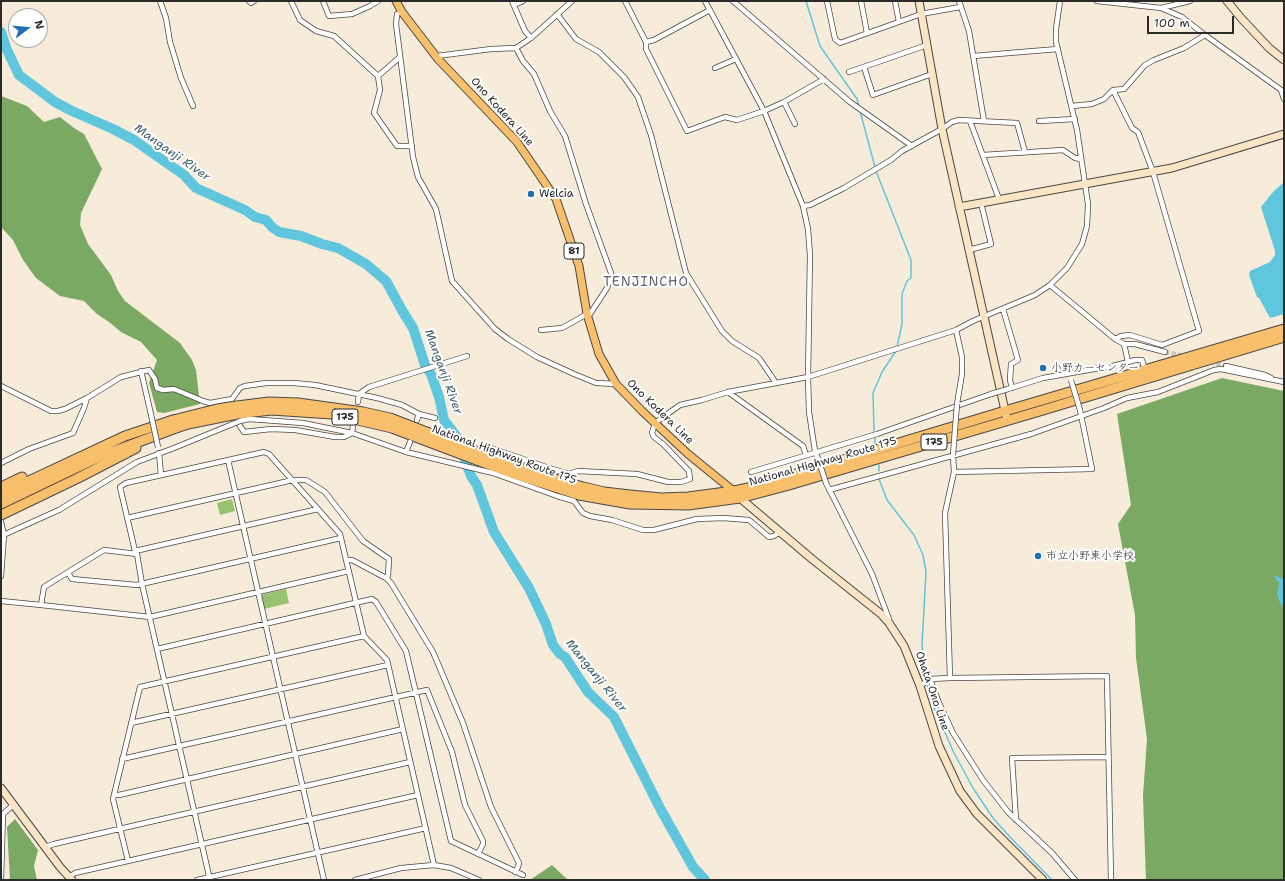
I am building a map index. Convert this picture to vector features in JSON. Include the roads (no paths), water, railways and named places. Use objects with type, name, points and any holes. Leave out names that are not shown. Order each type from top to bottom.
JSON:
[{"type":"highway","name":"National Highway Route 175","points":[[737,494],[1005,411],[1284,329]]},
{"type":"highway","name":"National Highway Route 175","points":[[1,494],[125,436],[144,429],[175,424],[216,409],[271,410],[332,414],[392,428],[514,474],[630,504],[660,506],[688,505],[796,483],[1284,337]]},
{"type":"highway","name":"National Highway Route 175","points":[[236,410],[269,402],[298,403],[333,407],[390,418],[581,491]]},
{"type":"highway","name":"National Highway Route 175","points":[[1,504],[101,456],[164,432],[175,424]]},
{"type":"highway","points":[[1,487],[120,434],[144,429]]},
{"type":"highway","points":[[1,516],[78,478],[164,432]]},
{"type":"main road","name":"Ono Kodera Line","points":[[396,1],[402,12],[436,56],[517,142],[556,199],[579,266],[587,314],[599,354],[616,384],[642,411],[688,454],[737,494]]},
{"type":"street","points":[[160,1],[166,18],[170,42],[181,78],[193,106]]},
{"type":"street","points":[[250,1],[251,3],[254,1]]},
{"type":"street","points":[[291,1],[300,20],[316,31],[334,36],[378,76],[380,90],[374,113],[397,146],[412,146]]},
{"type":"street","points":[[323,1],[329,16],[352,14],[378,1]]},
{"type":"street","points":[[523,1],[513,3],[526,31],[531,38]]},
{"type":"street","points":[[436,56],[491,49],[516,48],[531,38],[572,1]]},
{"type":"street","points":[[625,1],[646,42],[646,49],[687,131],[725,117],[737,120],[764,111],[784,102],[824,79]]},
{"type":"street","points":[[705,1],[764,111],[802,206],[808,229],[810,255],[808,377],[809,412],[816,454],[829,490],[872,574],[889,619],[888,623]]},
{"type":"street","points":[[733,1],[850,102],[912,146]]},
{"type":"street","points":[[827,1],[835,39],[840,43],[921,14],[960,7]]},
{"type":"street","points":[[861,1],[867,33]]},
{"type":"street","points":[[895,1],[898,22]]},
{"type":"street","points":[[919,1],[942,129],[1007,421]]},
{"type":"street","points":[[959,1],[968,31],[984,121]]},
{"type":"street","points":[[488,447],[569,474],[578,471],[637,474],[668,482],[681,482],[690,479],[689,471],[664,444],[654,436],[652,430],[655,423],[680,405],[728,392],[808,377],[956,330],[1035,294],[1050,285],[1067,268],[1082,244],[1087,226],[1088,204],[1075,119],[1058,49],[1056,29],[1060,1]]},
{"type":"street","points":[[1097,1],[1161,8],[1182,17],[1283,91],[1284,99]]},
{"type":"street","points":[[1161,8],[1190,1]]},
{"type":"street","points":[[1227,1],[1269,48],[1284,60]]},
{"type":"street","points":[[646,42],[654,40],[710,10]]},
{"type":"street","points":[[402,12],[397,14],[396,24],[412,146],[418,177],[436,209],[452,281],[495,329],[508,339],[537,357],[596,383],[616,384]]},
{"type":"street","points":[[557,14],[576,38],[599,52],[624,77],[638,97],[651,135],[686,273],[722,331],[732,341],[759,358],[776,383]]},
{"type":"street","points":[[1072,106],[1092,104],[1104,99],[1113,90],[1124,89],[1146,65],[1154,60],[1184,48],[1205,35]]},
{"type":"street","points":[[849,72],[927,45]]},
{"type":"street","points":[[516,48],[523,61],[534,74],[550,111],[565,136],[586,204],[611,273],[611,278],[607,288],[590,314],[587,314],[562,328],[541,330]]},
{"type":"street","points":[[973,56],[1058,49]]},
{"type":"street","points":[[378,76],[400,57]]},
{"type":"street","points":[[715,68],[736,59]]},
{"type":"street","points":[[864,67],[873,95],[932,74]]},
{"type":"street","points":[[1113,90],[1132,128],[1138,132],[1153,172],[1199,331],[1162,344],[1130,335],[1121,336],[1115,339]]},
{"type":"street","points":[[784,102],[795,124]]},
{"type":"street","points":[[1038,121],[1075,119]]},
{"type":"street","points":[[802,206],[810,205],[844,188],[891,160],[902,151],[952,122],[959,120],[1017,123],[1025,152]]},
{"type":"street","points":[[970,121],[999,200]]},
{"type":"street","points":[[959,207],[1172,168],[1284,134]]},
{"type":"street","points":[[983,155],[1063,150],[1075,158],[1081,159]]},
{"type":"street","points":[[969,250],[991,244],[981,203]]},
{"type":"street","points":[[1050,285],[1115,339],[1124,344],[1135,344],[1165,352]]},
{"type":"street","points":[[1003,309],[1018,360],[1010,364],[1010,388]]},
{"type":"street","points":[[950,678],[945,513],[954,472],[953,455],[957,404],[962,374],[962,357],[956,330]]},
{"type":"street","points":[[1124,344],[1128,362]]},
{"type":"street","points":[[358,402],[359,394],[369,387],[467,356]]},
{"type":"street","points":[[751,472],[806,454],[816,454],[877,434],[957,404],[1043,378],[1142,360],[1145,370]]},
{"type":"street","points":[[1202,362],[1205,373]]},
{"type":"street","points":[[1226,366],[1265,375],[1282,382]]},
{"type":"street","points":[[829,490],[1032,434],[1080,413],[1104,408],[1127,398],[1158,392],[1205,373],[1221,369],[1282,382]]},
{"type":"street","points":[[1,386],[51,411],[58,411],[87,398],[121,377],[149,370],[155,379],[158,388],[162,390],[174,389],[202,402],[236,410],[249,419],[303,423],[352,433],[406,452],[493,473],[574,501],[583,513],[590,516],[612,520],[643,530],[654,530],[697,519],[723,518],[748,520],[769,537],[780,532]]},
{"type":"street","points":[[141,371],[158,447],[161,475]]},
{"type":"street","points":[[954,472],[1092,469],[1070,374]]},
{"type":"street","points":[[352,433],[344,437],[335,437],[287,429],[244,432],[235,420],[240,388],[266,383],[315,384],[402,405],[419,414],[435,418]]},
{"type":"street","points":[[728,392],[803,446],[806,454]]},
{"type":"street","points":[[1,462],[28,449],[73,433],[87,398]]},
{"type":"street","points":[[3,536],[59,510],[137,462],[174,448],[236,410]]},
{"type":"street","points":[[417,420],[419,414]]},
{"type":"street","points":[[352,433],[353,425]]},
{"type":"street","points":[[406,452],[410,442]]},
{"type":"street","points":[[210,878],[120,487],[126,483],[264,452],[269,454],[340,534],[364,636],[387,660],[434,865]]},
{"type":"street","points":[[228,460],[324,880]]},
{"type":"street","points":[[127,518],[292,480],[306,480],[325,492],[363,541],[389,559],[388,576],[386,578]]},
{"type":"street","name":"Ohata Ono Line","points":[[737,494],[780,532],[881,614],[904,646],[920,686],[939,746],[960,792],[977,814],[1043,880]]},
{"type":"street","points":[[41,605],[44,587],[104,550],[136,552],[318,509]]},
{"type":"street","points":[[1,523],[3,536],[1,576]]},
{"type":"street","points":[[68,573],[72,579],[137,585],[341,538]]},
{"type":"street","points":[[346,560],[352,560],[386,578],[391,583],[439,664],[463,723],[490,807],[519,863],[515,872]]},
{"type":"street","points":[[1,601],[150,617],[349,571]]},
{"type":"street","points":[[157,649],[266,625],[372,599],[376,602],[406,651],[451,841],[523,875]]},
{"type":"street","points":[[128,861],[119,829],[113,799],[140,687],[364,636]]},
{"type":"street","points":[[131,723],[388,665]]},
{"type":"street","points":[[920,686],[930,679],[1107,676],[1111,880]]},
{"type":"street","points":[[930,679],[953,733],[983,780],[1001,804],[1052,853],[1075,880]]},
{"type":"street","points":[[122,759],[427,690],[452,752],[465,805],[483,844],[478,854]]},
{"type":"street","points":[[114,795],[403,730]]},
{"type":"street","points":[[1016,820],[1012,758],[1108,757]]},
{"type":"street","points":[[45,847],[410,762]]},
{"type":"street","points":[[1,788],[60,867],[71,879],[75,873],[418,795]]},
{"type":"street","points":[[2,880],[4,814],[13,805]]},
{"type":"street","points":[[197,880],[426,828]]},
{"type":"street","points":[[355,880],[401,868],[434,865],[451,868],[479,880]]},
{"type":"water","points":[[1284,182],[1284,314],[1270,318],[1257,297],[1249,275],[1250,271],[1270,262],[1275,255],[1261,207],[1273,192]]},
{"type":"water","points":[[1273,575],[1284,579],[1284,608],[1280,603],[1277,593],[1279,583]]},
{"type":"waterway","points":[[806,1],[820,46],[857,99],[859,107]]},
{"type":"waterway","name":"Manganji River","points":[[1,32],[7,50],[19,75],[55,102],[134,140],[184,175],[196,188],[245,210],[255,217],[266,220],[279,232],[301,236],[338,248],[366,264],[386,281],[413,328],[425,365],[431,374],[439,397],[444,420],[457,437],[471,476],[477,485],[494,532],[529,588],[546,624],[553,645],[560,654],[565,657],[588,692],[614,717],[661,810],[693,867],[705,880]]},
{"type":"waterway","points":[[860,111],[875,167]]},
{"type":"waterway","points":[[876,171],[911,260],[911,278],[907,281],[902,294],[902,324],[897,347]]},
{"type":"waterway","points":[[874,431],[873,393],[882,372],[896,351]]},
{"type":"waterway","points":[[875,438],[875,444]]},
{"type":"waterway","points":[[879,465],[879,471]]},
{"type":"waterway","points":[[879,479],[887,500],[914,535],[923,555],[926,572],[922,645],[925,676],[931,701],[954,753],[973,788],[993,818],[1052,880]]},
{"type":"tunnel","points":[[1165,352],[1185,356]]},
{"type":"tunnel","points":[[1210,362],[1226,366]]},
{"type":"place","name":"Welcia","points":[[531,194]]},
{"type":"place","name":"小野カーセンター","points":[[1043,368]]},
{"type":"place","name":"市立小野東小学校","points":[[1038,556]]},
{"type":"district","name":"TENJINCHO","points":[[646,283]]}]
